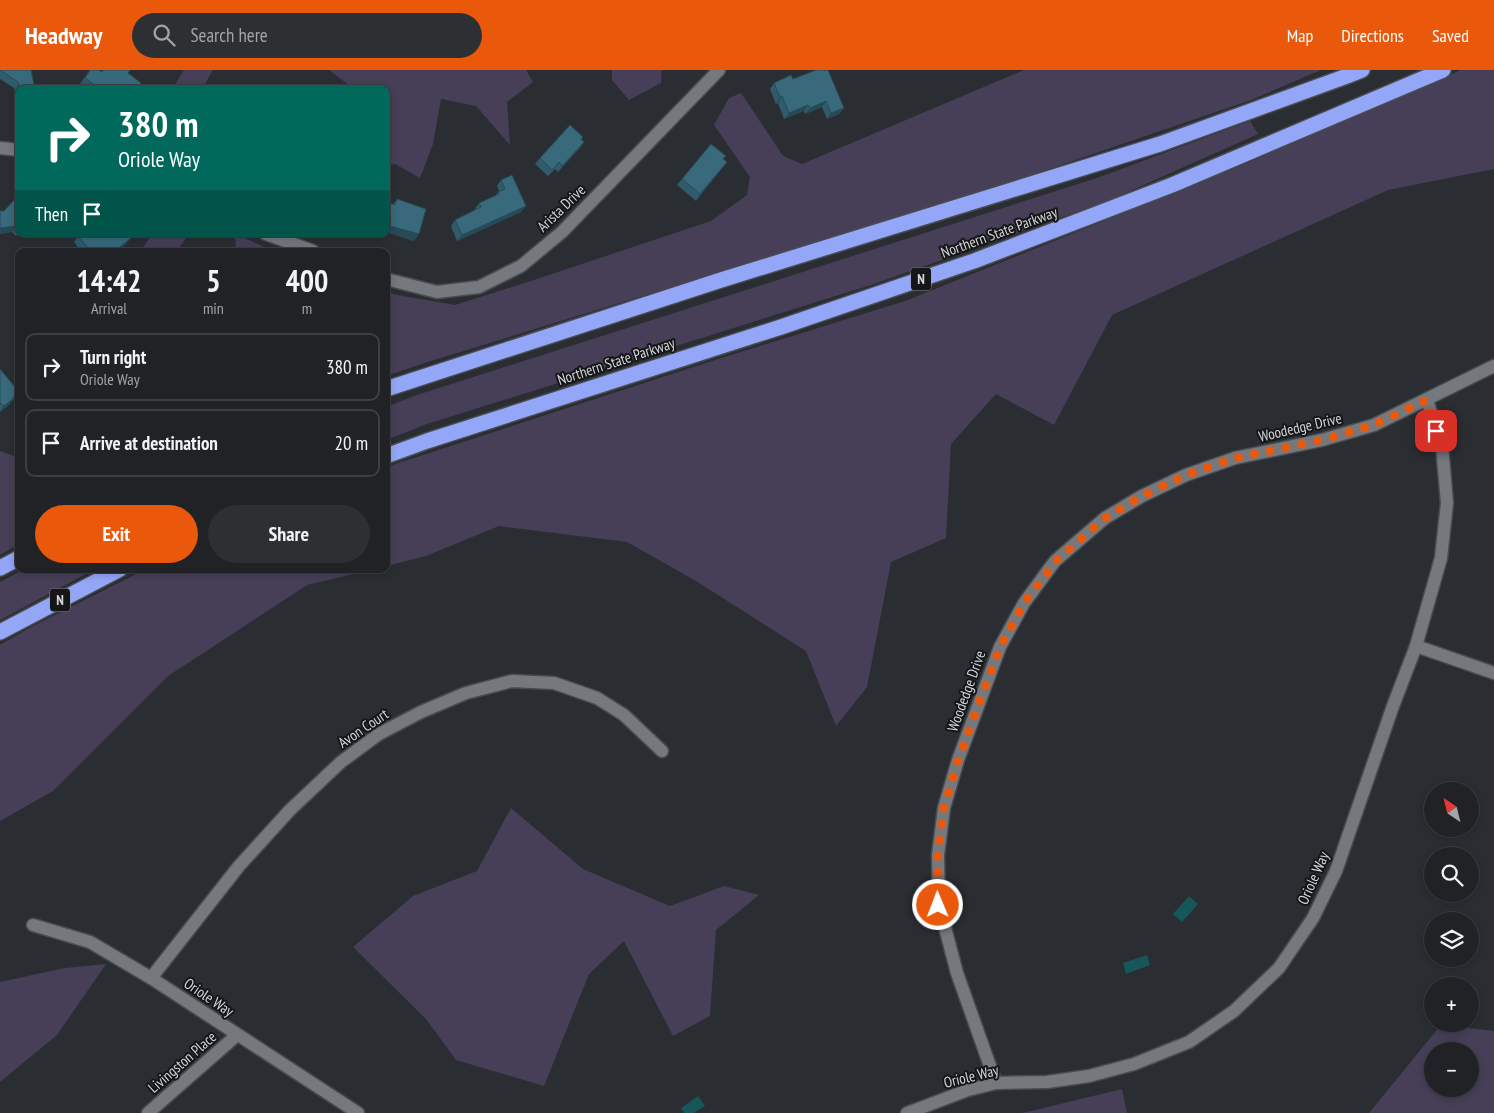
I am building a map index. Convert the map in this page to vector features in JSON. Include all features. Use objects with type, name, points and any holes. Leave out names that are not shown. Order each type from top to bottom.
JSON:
[{"type":"highway","points":[[390,388],[721,280],[1160,144],[1362,70]]},
{"type":"highway","name":"Northern State Parkway","points":[[390,455],[781,327],[974,261],[1172,185],[1443,70]]},
{"type":"highway","points":[[0,568],[15,560]]},
{"type":"highway","name":"N","points":[[0,632],[112,573]]},
{"type":"street","name":"Arista Drive","points":[[390,280],[437,292],[479,287],[521,266],[562,232],[719,70]]},
{"type":"street","points":[[0,148],[15,150]]},
{"type":"street","points":[[274,237],[304,248]]},
{"type":"street","name":"Woodedge Drive","points":[[996,1083],[957,973],[938,905],[938,855],[944,808],[958,760],[1000,647],[1024,603],[1056,561],[1105,518],[1142,496],[1186,475],[1235,458],[1322,440],[1374,425],[1494,366]]},
{"type":"street","name":"Oriole Way","points":[[907,1113],[968,1090],[996,1083],[1047,1082],[1089,1076],[1134,1064],[1189,1042],[1234,1011],[1279,968],[1313,918],[1336,871],[1393,706],[1416,646],[1441,558],[1447,503],[1442,446],[1426,400]]},
{"type":"street","points":[[1416,646],[1494,673]]},
{"type":"street","name":"Avon Court","points":[[151,978],[239,866],[290,810],[342,762],[379,734],[421,712],[466,692],[512,682],[554,683],[597,698],[624,715],[662,751]]},
{"type":"street","name":"Oriole Way","points":[[33,925],[90,942],[151,978],[358,1113]]},
{"type":"street","name":"Livingston Place","points":[[148,1113],[236,1035]]},
{"type":"shaded area","points":[[184,70],[213,70],[204,85],[175,85]]},
{"type":"shaded area","points":[[329,70],[526,70],[533,82],[507,102],[510,145],[476,106],[441,99],[433,144],[420,178],[395,164],[390,165],[390,85],[349,85]]},
{"type":"shaded area","points":[[612,70],[662,70],[661,83],[629,100],[612,80]]},
{"type":"shaded area","points":[[1024,70],[1321,70],[1251,100],[996,187],[390,375],[390,293],[455,305],[711,221],[747,195],[750,177],[714,125],[729,98],[741,93],[783,156],[802,164]]},
{"type":"shaded area","points":[[1461,70],[1494,70],[1494,169],[1388,190],[1112,315],[1054,425],[996,394],[951,444],[946,538],[891,562],[867,687],[836,726],[806,651],[696,581],[627,542],[499,526],[426,556],[390,565],[390,466],[715,360],[908,300],[1245,164]]},
{"type":"shaded area","points":[[1250,121],[1258,134],[1110,200],[871,285],[427,424],[390,438],[390,405],[417,395],[1097,178]]},
{"type":"shaded area","points":[[150,237],[186,237],[179,248],[143,248]]},
{"type":"shaded area","points":[[235,237],[243,237],[266,248],[236,248]]},
{"type":"shaded area","points":[[0,451],[15,456],[15,546],[0,555]]},
{"type":"shaded area","points":[[17,573],[88,573],[0,620],[0,582]]},
{"type":"shaded area","points":[[138,573],[358,573],[307,585],[168,676],[53,791],[0,821],[0,645],[31,627]]},
{"type":"shaded area","points":[[511,808],[583,869],[670,906],[724,886],[759,895],[716,930],[710,1016],[673,1036],[624,941],[589,974],[544,1086],[456,1060],[426,1019],[353,947],[413,896],[477,871]]},
{"type":"shaded area","points":[[106,964],[57,1035],[0,1082],[0,982],[65,968]]},
{"type":"shaded area","points":[[1479,1029],[1494,1031],[1494,1113],[1369,1113],[1424,1046],[1424,1097],[1479,1097],[1479,1042],[1427,1042],[1435,1032],[1479,1032]]},
{"type":"shaded area","points":[[1122,1089],[1127,1113],[1021,1113],[1027,1112]]},
{"type":"water","points":[[1189,896],[1198,904],[1182,922],[1173,914]]},
{"type":"water","points":[[1147,955],[1150,965],[1126,974],[1123,963]]},
{"type":"water","points":[[698,1096],[705,1106],[694,1113],[684,1113],[681,1108]]},
{"type":"building","points":[[0,70],[31,70],[34,85],[19,85],[18,82]]},
{"type":"building","points":[[90,70],[102,72],[103,70],[130,70],[128,73],[141,83],[140,85],[92,85],[85,78]]},
{"type":"building","points":[[816,70],[828,70],[844,108],[831,113],[826,101],[810,108],[808,105],[789,113],[774,83],[791,75],[793,79]]},
{"type":"building","points":[[570,125],[583,137],[581,139],[584,142],[562,166],[559,162],[552,170],[540,158]]},
{"type":"building","points":[[711,144],[726,156],[723,159],[727,162],[700,194],[682,179]]},
{"type":"building","points":[[512,175],[526,206],[462,235],[455,220],[481,207],[479,203],[499,194],[498,192],[505,189],[501,180]]},
{"type":"building","points":[[397,199],[426,209],[419,234],[390,226],[390,203],[395,205]]},
{"type":"building","points":[[15,201],[15,226],[0,228],[0,211],[4,211]]},
{"type":"building","points":[[79,237],[132,237],[119,248],[88,248]]},
{"type":"building","points":[[0,369],[15,387],[15,395],[4,406],[0,404]]},
{"type":"route","points":[[938,905],[938,855],[944,808],[958,760],[1000,647],[1024,603],[1056,561],[1105,518],[1142,496],[1186,475],[1235,458],[1322,440],[1374,425],[1426,400],[1436,431]]}]
